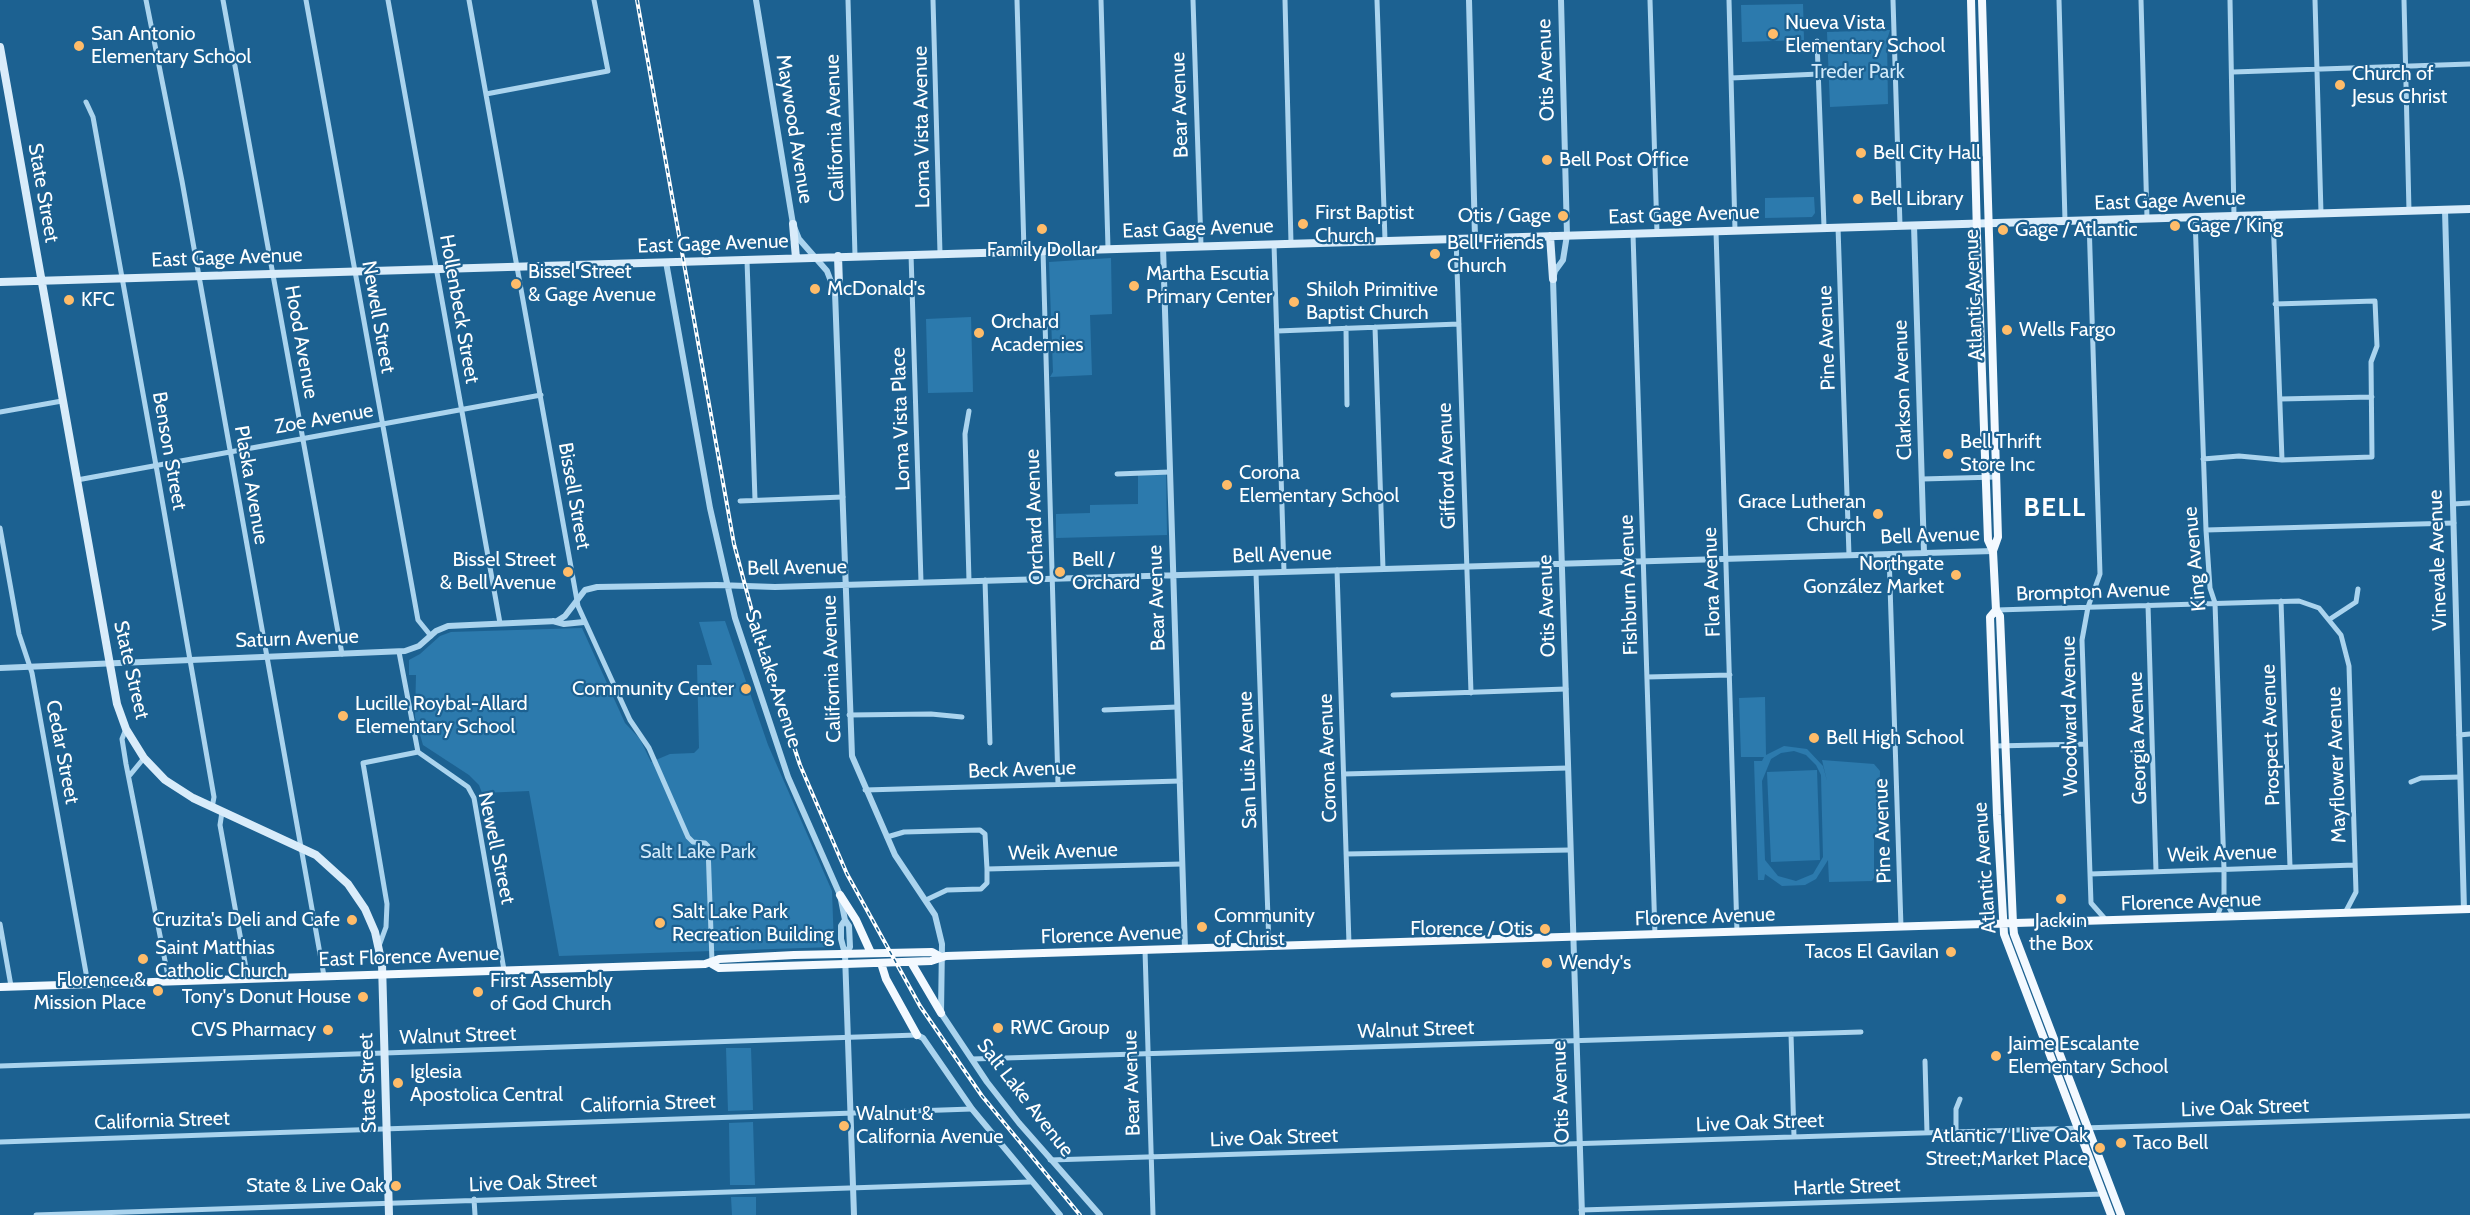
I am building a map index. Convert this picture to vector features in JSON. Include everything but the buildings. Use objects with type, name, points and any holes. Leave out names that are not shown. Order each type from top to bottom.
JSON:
[{"type":"main road","name":"Atlantic Avenue","points":[[1971,0],[1976,223],[1984,383],[1992,477]]},
{"type":"main road","name":"Atlantic Avenue","points":[[1982,0],[1994,406],[1988,540],[1993,551],[1996,610],[2000,616],[2008,924],[2004,934],[2078,1128],[2108,1193],[2121,1215]]},
{"type":"main road","name":"State Street","points":[[0,47],[117,704],[126,729],[144,758],[165,780],[222,812],[302,847],[327,864],[348,884],[369,917],[379,946],[382,974],[389,1215]]},
{"type":"main road","name":"East Gage Avenue","points":[[0,282],[2470,209]]},
{"type":"main road","points":[[793,224],[796,258]]},
{"type":"main road","points":[[1550,236],[1553,279]]},
{"type":"main road","points":[[835,292],[839,285],[838,256]]},
{"type":"main road","points":[[1984,383],[1988,388],[1989,403],[1994,406]]},
{"type":"main road","name":"Atlantic Avenue","points":[[1996,610],[1990,616],[1995,746],[2008,924],[2088,1128],[2108,1193],[2111,1215]]},
{"type":"main road","points":[[840,895],[856,920],[871,953]]},
{"type":"main road","name":"Florence Avenue","points":[[941,957],[2467,910]]},
{"type":"main road","name":"East Florence Avenue","points":[[712,964],[719,959],[871,953],[932,952],[941,957]]},
{"type":"main road","name":"East Florence Avenue","points":[[0,987],[712,964],[719,968],[881,963],[931,961],[941,957]]},
{"type":"main road","points":[[911,962],[941,1013]]},
{"type":"main road","points":[[881,963],[885,979],[917,1035]]},
{"type":"street","name":"Plaska Avenue","points":[[146,0],[324,976]]},
{"type":"street","name":"Hood Avenue","points":[[223,0],[342,654]]},
{"type":"street","name":"Newell Street","points":[[306,0],[418,620],[431,636]]},
{"type":"street","name":"Hollenbeck Street","points":[[388,0],[500,623]]},
{"type":"street","name":"Bissell Street","points":[[469,0],[577,598],[584,622],[630,720],[649,748],[690,840],[708,846],[712,964]]},
{"type":"street","points":[[486,94],[608,71],[594,0]]},
{"type":"street","name":"Maywood Avenue","points":[[757,0],[793,224],[799,239],[815,257]]},
{"type":"street","name":"California Avenue","points":[[848,0],[855,256]]},
{"type":"street","name":"Loma Vista Avenue","points":[[933,0],[940,253]]},
{"type":"street","points":[[1017,0],[1024,251]]},
{"type":"street","points":[[1101,0],[1108,248]]},
{"type":"street","name":"Bear Avenue","points":[[1193,0],[1201,246]]},
{"type":"street","points":[[1285,0],[1291,243]]},
{"type":"street","points":[[1377,0],[1385,240]]},
{"type":"street","points":[[1469,0],[1475,238]]},
{"type":"street","name":"Otis Avenue","points":[[1561,0],[1567,235],[1563,260],[1555,271],[1553,279],[1582,1213]]},
{"type":"street","points":[[1650,0],[1657,233]]},
{"type":"street","points":[[1729,0],[1735,231]]},
{"type":"street","points":[[1893,0],[1900,225]]},
{"type":"street","points":[[2060,0],[2065,220]]},
{"type":"street","points":[[2141,0],[2147,218]]},
{"type":"street","points":[[2230,0],[2234,216]]},
{"type":"street","points":[[2315,0],[2321,213]]},
{"type":"street","points":[[2404,0],[2409,211]]},
{"type":"street","points":[[1817,40],[1824,227]]},
{"type":"street","points":[[2233,72],[2470,64]]},
{"type":"street","points":[[1731,78],[1819,74]]},
{"type":"street","name":"Benson Street","points":[[86,102],[93,117],[156,465],[214,796],[212,807]]},
{"type":"street","name":"Vinevale Avenue","points":[[2445,210],[2460,777],[2467,910]]},
{"type":"street","points":[[2273,215],[2274,304],[2282,460]]},
{"type":"street","name":"King Avenue","points":[[2195,217],[2206,530],[2210,588],[2215,603],[2224,869],[2224,898],[2217,918]]},
{"type":"street","name":"Woodward Avenue","points":[[2089,220],[2100,574],[2088,607],[2082,640],[2091,903],[2106,921]]},
{"type":"street","name":"Clarkson Avenue","points":[[1914,225],[1924,553]]},
{"type":"street","name":"Pine Avenue","points":[[1838,227],[1849,555]]},
{"type":"street","name":"Flora Avenue","points":[[1716,231],[1737,932]]},
{"type":"street","name":"Fishburn Avenue","points":[[1633,234],[1655,935]]},
{"type":"street","name":"Gifford Avenue","points":[[1456,238],[1471,693]]},
{"type":"street","points":[[1274,244],[1284,572]]},
{"type":"street","name":"Bear Avenue","points":[[1163,247],[1185,949]]},
{"type":"street","name":"Orchard Avenue","points":[[1043,250],[1058,784]]},
{"type":"street","name":"Loma Vista Place","points":[[911,254],[921,582]]},
{"type":"street","name":"California Avenue","points":[[815,257],[827,271],[835,292],[852,756],[865,790],[904,871],[926,900],[938,925],[941,957]]},
{"type":"street","points":[[747,260],[755,500]]},
{"type":"street","name":"Salt Lake Avenue","points":[[666,262],[727,585],[743,645],[773,735],[806,820],[840,895],[845,920],[841,926],[841,947],[845,954]]},
{"type":"street","points":[[2203,459],[2239,456],[2282,460],[2372,457],[2371,362],[2377,346],[2375,301],[2274,304]]},
{"type":"street","points":[[1276,331],[1459,324]]},
{"type":"street","points":[[1375,327],[1383,569]]},
{"type":"street","points":[[1346,328],[1347,405]]},
{"type":"street","name":"Zoe Avenue","points":[[77,480],[541,396]]},
{"type":"street","points":[[2280,399],[2372,397]]},
{"type":"street","points":[[0,412],[62,401]]},
{"type":"street","points":[[969,411],[965,434],[969,581]]},
{"type":"street","points":[[1117,474],[1170,472]]},
{"type":"street","points":[[1922,479],[1992,477]]},
{"type":"street","points":[[740,501],[843,497]]},
{"type":"street","points":[[2453,504],[2470,503]]},
{"type":"street","points":[[2206,530],[2454,523]]},
{"type":"street","name":"Cedar Street","points":[[0,528],[19,634],[31,667],[88,984]]},
{"type":"street","name":"Bell Avenue","points":[[577,598],[585,590],[597,587],[727,585],[766,587],[1993,551]]},
{"type":"street","name":"Pine Avenue","points":[[1890,554],[1901,927]]},
{"type":"street","name":"Corona Avenue","points":[[1337,570],[1349,944]]},
{"type":"street","name":"San Luis Avenue","points":[[1256,573],[1269,947]]},
{"type":"street","points":[[985,580],[990,743]]},
{"type":"street","points":[[2330,619],[2356,602],[2358,589]]},
{"type":"street","points":[[553,621],[565,616],[577,598]]},
{"type":"street","name":"Brompton Avenue","points":[[1996,610],[2281,601],[2310,603],[2330,619]]},
{"type":"street","name":"Prospect Avenue","points":[[2281,601],[2290,867]]},
{"type":"street","name":"Georgia Avenue","points":[[2148,605],[2156,871]]},
{"type":"street","name":"Mayflower Avenue","points":[[2330,619],[2345,645],[2349,666],[2355,865],[2354,900],[2345,914]]},
{"type":"street","name":"Saturn Avenue","points":[[0,668],[399,652],[419,646],[448,626],[553,621],[564,624],[584,622]]},
{"type":"street","points":[[379,946],[386,927],[387,904],[363,764],[418,752],[399,652]]},
{"type":"street","points":[[1647,677],[1730,675]]},
{"type":"street","points":[[1393,695],[1566,690]]},
{"type":"street","points":[[1104,710],[1177,707]]},
{"type":"street","points":[[849,715],[931,714],[962,717]]},
{"type":"street","points":[[126,729],[122,739],[169,981]]},
{"type":"street","points":[[2459,735],[2470,734]]},
{"type":"street","points":[[1995,746],[2085,744]]},
{"type":"street","name":"Newell Street","points":[[418,752],[472,791],[504,970]]},
{"type":"street","points":[[129,774],[144,758]]},
{"type":"street","points":[[1344,774],[1568,768]]},
{"type":"street","points":[[2411,782],[2421,778],[2460,777]]},
{"type":"street","name":"Beck Avenue","points":[[865,790],[1180,781]]},
{"type":"street","points":[[222,812],[220,825],[248,979]]},
{"type":"street","points":[[2462,825],[2470,824]]},
{"type":"street","points":[[887,837],[903,832],[980,830],[985,834],[987,869]]},
{"type":"street","points":[[1346,854],[1570,850]]},
{"type":"street","name":"Weik Avenue","points":[[926,900],[947,890],[986,886],[987,869],[1182,864]]},
{"type":"street","name":"Weik Avenue","points":[[2090,873],[2355,865]]},
{"type":"street","name":"King Avenue","points":[[2224,898],[2234,917]]},
{"type":"street","points":[[0,924],[11,986]]},
{"type":"street","name":"Bear Avenue","points":[[1145,950],[1153,1215]]},
{"type":"street","points":[[845,954],[854,1215]]},
{"type":"street","points":[[941,957],[941,1013]]},
{"type":"street","name":"Salt Lake Avenue","points":[[941,1013],[972,1059],[1050,1160],[1100,1215]]},
{"type":"street","name":"Walnut Street","points":[[972,1059],[1861,1032]]},
{"type":"street","points":[[1791,1034],[1794,1137]]},
{"type":"street","points":[[917,1035],[923,1038],[972,1109],[1030,1182],[1060,1215]]},
{"type":"street","name":"Walnut Street","points":[[0,1066],[917,1035]]},
{"type":"street","points":[[1925,1061],[1928,1133]]},
{"type":"street","points":[[1956,1132],[1956,1109],[1960,1099]]},
{"type":"street","name":"California Street","points":[[0,1142],[386,1127],[972,1109]]},
{"type":"street","name":"Live Oak Street","points":[[1050,1160],[2470,1116]]},
{"type":"street","name":"Live Oak Street","points":[[36,1215],[1030,1182]]},
{"type":"street","name":"Hartle Street","points":[[1582,1213],[2108,1193]]},
{"type":"street","points":[[474,1199],[475,1215]]},
{"type":"green space","points":[[1803,4],[1804,40],[1742,42],[1741,5]]},
{"type":"green space","name":"Treder Park","points":[[1890,30],[1887,40],[1888,104],[1830,107],[1827,32]]},
{"type":"green space","points":[[1814,197],[1815,213],[1812,217],[1765,218],[1765,198]]},
{"type":"green space","points":[[1111,258],[1112,314],[1090,315],[1092,375],[1050,377],[1053,372],[1049,262]]},
{"type":"green space","points":[[971,317],[973,392],[928,393],[926,319]]},
{"type":"green space","points":[[1138,474],[1166,474],[1167,535],[1056,538],[1056,514],[1090,513],[1090,505],[1138,504]]},
{"type":"green space","name":"Salt Lake Park","points":[[725,621],[768,745],[832,891],[834,947],[559,956],[529,791],[482,793],[479,785],[469,775],[423,745],[415,717],[416,675],[409,675],[409,660],[420,654],[440,636],[451,632],[582,628],[625,723],[640,739],[651,762],[670,754],[694,753],[699,748],[697,665],[712,665],[699,622]]},
{"type":"green space","points":[[1765,697],[1766,755],[1784,746],[1807,749],[1823,766],[1827,781],[1822,760],[1874,764],[1880,771],[1879,815],[1877,837],[1874,838],[1874,878],[1872,881],[1829,882],[1828,860],[1816,879],[1805,885],[1782,886],[1765,874],[1764,880],[1758,880],[1754,761],[1762,761],[1764,757],[1741,757],[1739,698]],"holes":[[[1794,751],[1806,755],[1816,765],[1821,775],[1823,857],[1813,874],[1796,881],[1778,876],[1765,860],[1762,781],[1771,759],[1781,753]]]},
{"type":"green space","points":[[1817,770],[1820,860],[1771,862],[1767,772]]},
{"type":"green space","points":[[726,1048],[751,1048],[753,1110],[728,1111]]},
{"type":"green space","points":[[753,1122],[755,1185],[730,1185],[729,1123]]},
{"type":"green space","points":[[731,1197],[756,1197],[756,1215],[732,1215]]},
{"type":"railway","points":[[637,0],[734,544],[764,656],[800,765],[847,874],[920,1006],[982,1096],[1080,1215]]},
{"type":"place","name":"Nueva Vista Elementary School","points":[[1773,34]]},
{"type":"place","name":"San Antonio Elementary School","points":[[79,46]]},
{"type":"place","name":"Church of Jesus Christ","points":[[2340,85]]},
{"type":"place","name":"Bell City Hall","points":[[1861,153]]},
{"type":"place","name":"Bell Post Office","points":[[1547,160]]},
{"type":"place","name":"Bell Library","points":[[1858,199]]},
{"type":"place","name":"Otis / Gage","points":[[1563,216]]},
{"type":"place","name":"First Baptist Church","points":[[1303,224]]},
{"type":"place","name":"Gage / King","points":[[2175,226]]},
{"type":"place","name":"Family Dollar","points":[[1042,229]]},
{"type":"place","name":"Gage / Atlantic","points":[[2003,230]]},
{"type":"place","name":"Bell Friends Church","points":[[1435,254]]},
{"type":"place","name":"Bissel Street & Gage Avenue","points":[[516,284]]},
{"type":"place","name":"Martha Escutia Primary Center","points":[[1134,286]]},
{"type":"place","name":"McDonald's","points":[[815,289]]},
{"type":"place","name":"KFC","points":[[69,300]]},
{"type":"place","name":"Shiloh Primitive Baptist Church","points":[[1294,302]]},
{"type":"place","name":"Wells Fargo","points":[[2007,330]]},
{"type":"place","name":"Orchard Academies","points":[[979,333]]},
{"type":"place","name":"Bell Thrift Store Inc","points":[[1948,454]]},
{"type":"place","name":"Corona Elementary School","points":[[1227,485]]},
{"type":"place","name":"Grace Lutheran Church","points":[[1878,514]]},
{"type":"place","name":"Bissel Street & Bell Avenue","points":[[568,572]]},
{"type":"place","name":"Bell / Orchard","points":[[1060,572]]},
{"type":"place","name":"Northgate González Market","points":[[1956,575]]},
{"type":"place","name":"Community Center","points":[[746,689]]},
{"type":"place","name":"Lucille Roybal-Allard Elementary School","points":[[343,716]]},
{"type":"place","name":"Bell High School","points":[[1814,738]]},
{"type":"place","name":"Jack in the Box","points":[[2061,899]]},
{"type":"place","name":"Cruzita's Deli and Cafe","points":[[352,920]]},
{"type":"place","name":"Salt Lake Park Recreation Building","points":[[660,923]]},
{"type":"place","name":"Community of Christ","points":[[1202,927]]},
{"type":"place","name":"Florence / Otis","points":[[1545,929]]},
{"type":"place","name":"Tacos El Gavilan","points":[[1951,952]]},
{"type":"place","name":"Saint Matthias Catholic Church","points":[[143,959]]},
{"type":"place","name":"Wendy's","points":[[1547,963]]},
{"type":"place","name":"Florence & Mission Place","points":[[158,991]]},
{"type":"place","name":"First Assembly of God Church","points":[[478,992]]},
{"type":"place","name":"Tony's Donut House","points":[[363,997]]},
{"type":"place","name":"RWC Group","points":[[998,1028]]},
{"type":"place","name":"CVS Pharmacy","points":[[328,1030]]},
{"type":"place","name":"Jaime Escalante Elementary School","points":[[1996,1056]]},
{"type":"place","name":"Iglesia Apostolica Central","points":[[398,1083]]},
{"type":"place","name":"Walnut & California Avenue","points":[[844,1126]]},
{"type":"place","name":"Taco Bell","points":[[2121,1143]]},
{"type":"place","name":"Atlantic / Llive Oak Street;Market Place","points":[[2100,1148]]},
{"type":"place","name":"State & Live Oak","points":[[396,1186]]},
{"type":"district","name":"BELL","points":[[2055,508]]}]
